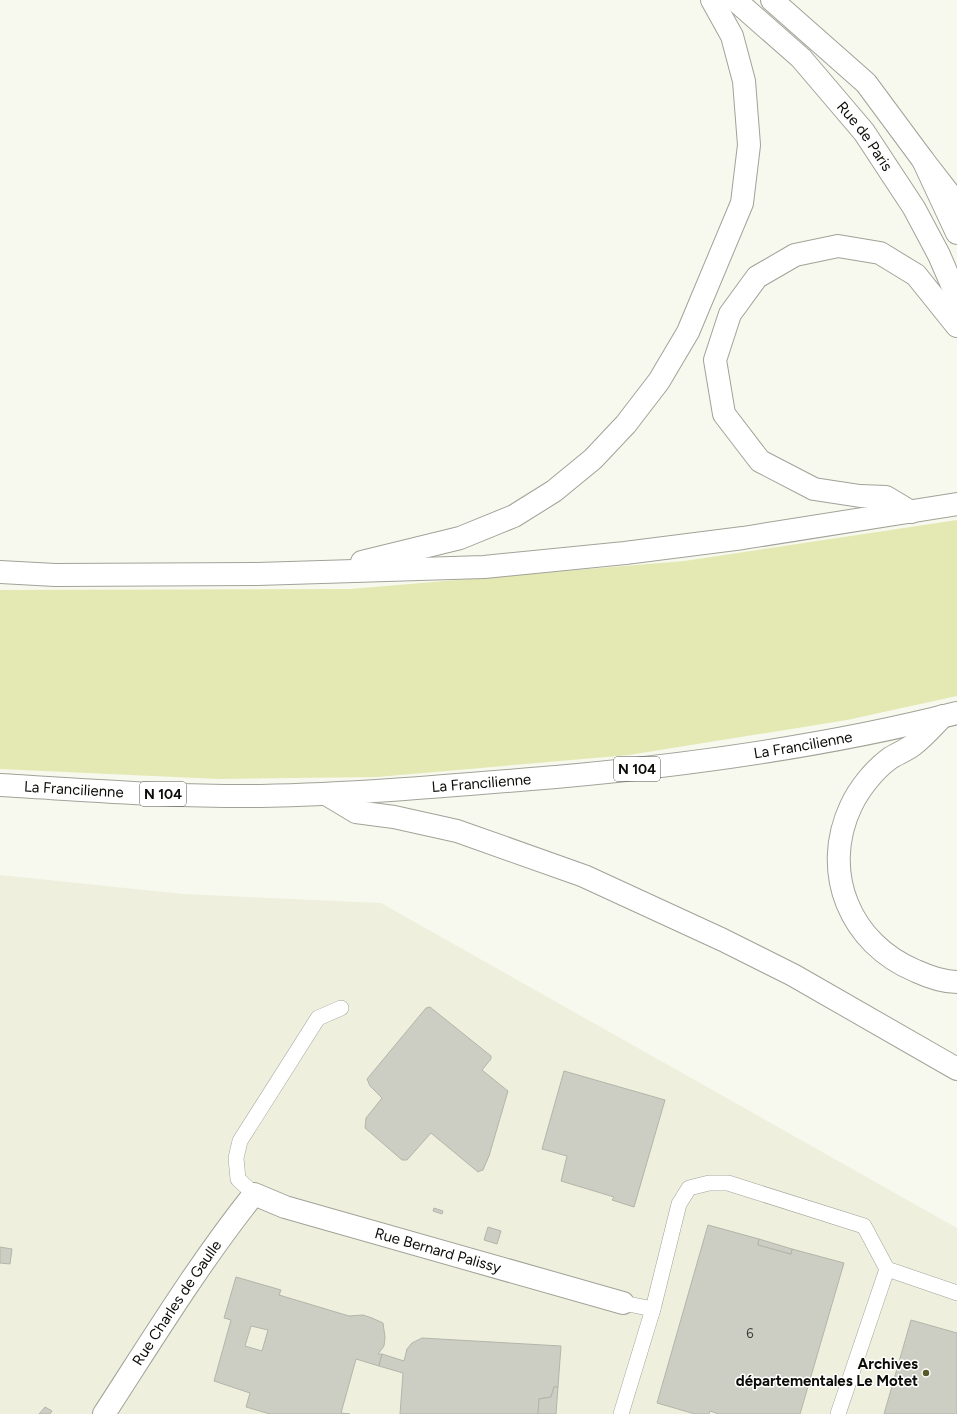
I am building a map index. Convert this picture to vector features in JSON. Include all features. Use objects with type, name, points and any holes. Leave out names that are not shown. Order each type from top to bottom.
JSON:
[{"type":"main road","points":[[320,572],[460,538],[514,516],[554,492],[593,459],[626,424],[659,381],[688,332],[742,203],[749,146],[744,81],[732,36],[712,0]]},
{"type":"main road","name":"Rue de Paris","points":[[735,0],[801,58],[864,132],[914,208],[939,255],[957,300]]},
{"type":"main road","points":[[772,0],[866,83],[957,204]]},
{"type":"main road","points":[[923,160],[957,233]]},
{"type":"main road","points":[[911,512],[886,497],[860,496],[814,489],[760,461],[724,414],[716,360],[730,314],[757,277],[795,255],[838,246],[880,253],[916,274],[957,326]]},
{"type":"main road","points":[[0,572],[55,575],[320,572],[484,567],[625,553],[743,538],[957,504]]},
{"type":"main road","points":[[950,714],[913,745],[888,760],[863,786],[851,805],[844,826],[840,848],[840,869],[843,894],[852,916],[864,934],[881,950],[902,966],[925,975],[957,982]]},
{"type":"main road","name":"La Francilienne","points":[[0,784],[134,793],[259,796],[326,794],[470,784],[636,770],[747,754],[850,736],[950,714]]},
{"type":"main road","points":[[326,794],[356,812],[457,831],[584,876],[723,940],[793,975],[957,1069]]},
{"type":"main road","name":"Rue Bernard Palissy","points":[[254,1194],[285,1207],[623,1303]]},
{"type":"main road","name":"Rue Charles de Gaulle","points":[[104,1414],[165,1320],[235,1218],[254,1194]]},
{"type":"lane","points":[[254,1194],[238,1179],[236,1158],[240,1140],[318,1018],[341,1008]]},
{"type":"lane","points":[[621,1414],[653,1309],[680,1204],[689,1188],[709,1183],[728,1183],[864,1226],[887,1269],[957,1293]]},
{"type":"lane","points":[[838,1414],[887,1269]]},
{"type":"lane","points":[[623,1303],[653,1309]]},
{"type":"shaded area","points":[[0,875],[184,894],[381,903],[957,1228],[957,1414],[0,1414]]},
{"type":"green space","points":[[957,520],[957,696],[847,720],[629,755],[377,777],[218,779],[0,769],[0,590],[350,589],[684,561]]},
{"type":"building","points":[[430,1007],[491,1056],[491,1059],[482,1070],[508,1091],[489,1156],[483,1170],[478,1172],[431,1133],[407,1160],[402,1160],[365,1128],[366,1118],[382,1098],[370,1086],[367,1079],[426,1008]]},
{"type":"building","points":[[564,1071],[665,1100],[634,1207],[612,1200],[614,1197],[561,1181],[567,1156],[542,1149]]},
{"type":"building","points":[[434,1208],[443,1211],[442,1214],[433,1211]]},
{"type":"building","points":[[708,1225],[759,1239],[758,1245],[791,1254],[792,1249],[844,1263],[800,1414],[719,1414],[710,1411],[709,1414],[695,1414],[657,1403]]},
{"type":"building","points":[[488,1227],[501,1231],[497,1244],[484,1240]]},
{"type":"building","points":[[759,1239],[792,1249],[791,1254],[758,1245]]},
{"type":"building","points":[[0,1247],[12,1249],[10,1264],[0,1263]]},
{"type":"building","points":[[236,1277],[281,1290],[279,1295],[349,1316],[363,1315],[383,1323],[385,1337],[384,1346],[378,1354],[382,1354],[379,1366],[356,1359],[341,1413],[350,1414],[270,1414],[246,1407],[250,1393],[214,1381],[231,1320],[224,1318]],"holes":[[[251,1326],[268,1330],[262,1351],[245,1346]]]},
{"type":"building","name":"Archives départementales Le Motet","points":[[911,1320],[957,1333],[957,1414],[884,1414]]},
{"type":"building","points":[[422,1338],[561,1346],[558,1387],[554,1387],[551,1397],[539,1399],[538,1414],[400,1414],[403,1373],[379,1366],[382,1354],[404,1361],[407,1349],[412,1343]]},
{"type":"building","points":[[554,1387],[558,1387],[556,1414],[538,1414],[539,1399],[551,1397]]},
{"type":"building","points":[[45,1407],[52,1411],[50,1414],[39,1414]]},
{"type":"place","name":"Archives départementales Le Motet","points":[[926,1373]]}]
